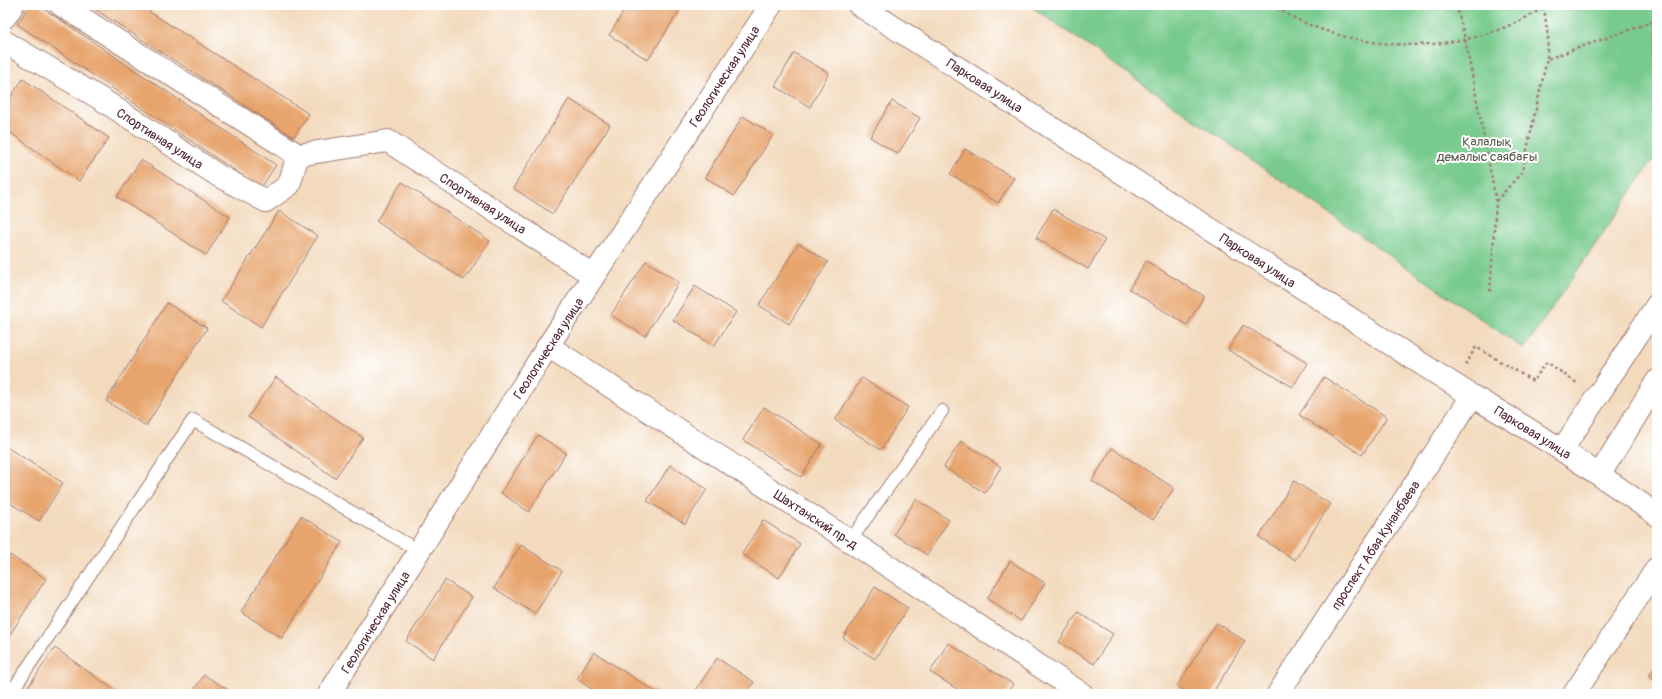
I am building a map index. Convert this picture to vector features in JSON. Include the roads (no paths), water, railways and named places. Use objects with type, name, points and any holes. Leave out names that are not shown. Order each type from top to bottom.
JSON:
[{"type":"street","points":[[5,17],[13,5]]},
{"type":"street","points":[[61,5],[298,155]]},
{"type":"street","name":"Геологическая улица","points":[[329,694],[548,346],[771,5]]},
{"type":"street","name":"Парковая улица","points":[[859,5],[1472,396],[1600,474],[1657,515]]},
{"type":"street","name":"Спортивная улица","points":[[5,42],[100,99],[218,176],[266,201],[289,185],[298,155],[388,141],[594,276]]},
{"type":"street","points":[[1562,450],[1657,305]]},
{"type":"street","name":"Шахтанский пр-д","points":[[548,346],[850,541],[1082,694]]},
{"type":"street","points":[[1600,474],[1657,381]]},
{"type":"street","name":"проспект Абая Кунанбаева","points":[[1278,694],[1472,396]]},
{"type":"street","points":[[1574,694],[1657,568]]},
{"type":"lane","points":[[850,541],[942,411]]},
{"type":"lane","points":[[10,694],[193,420],[419,551]]},
{"type":"park label","name":"Қалалық демалыс саябағы","points":[[1487,148]]}]
